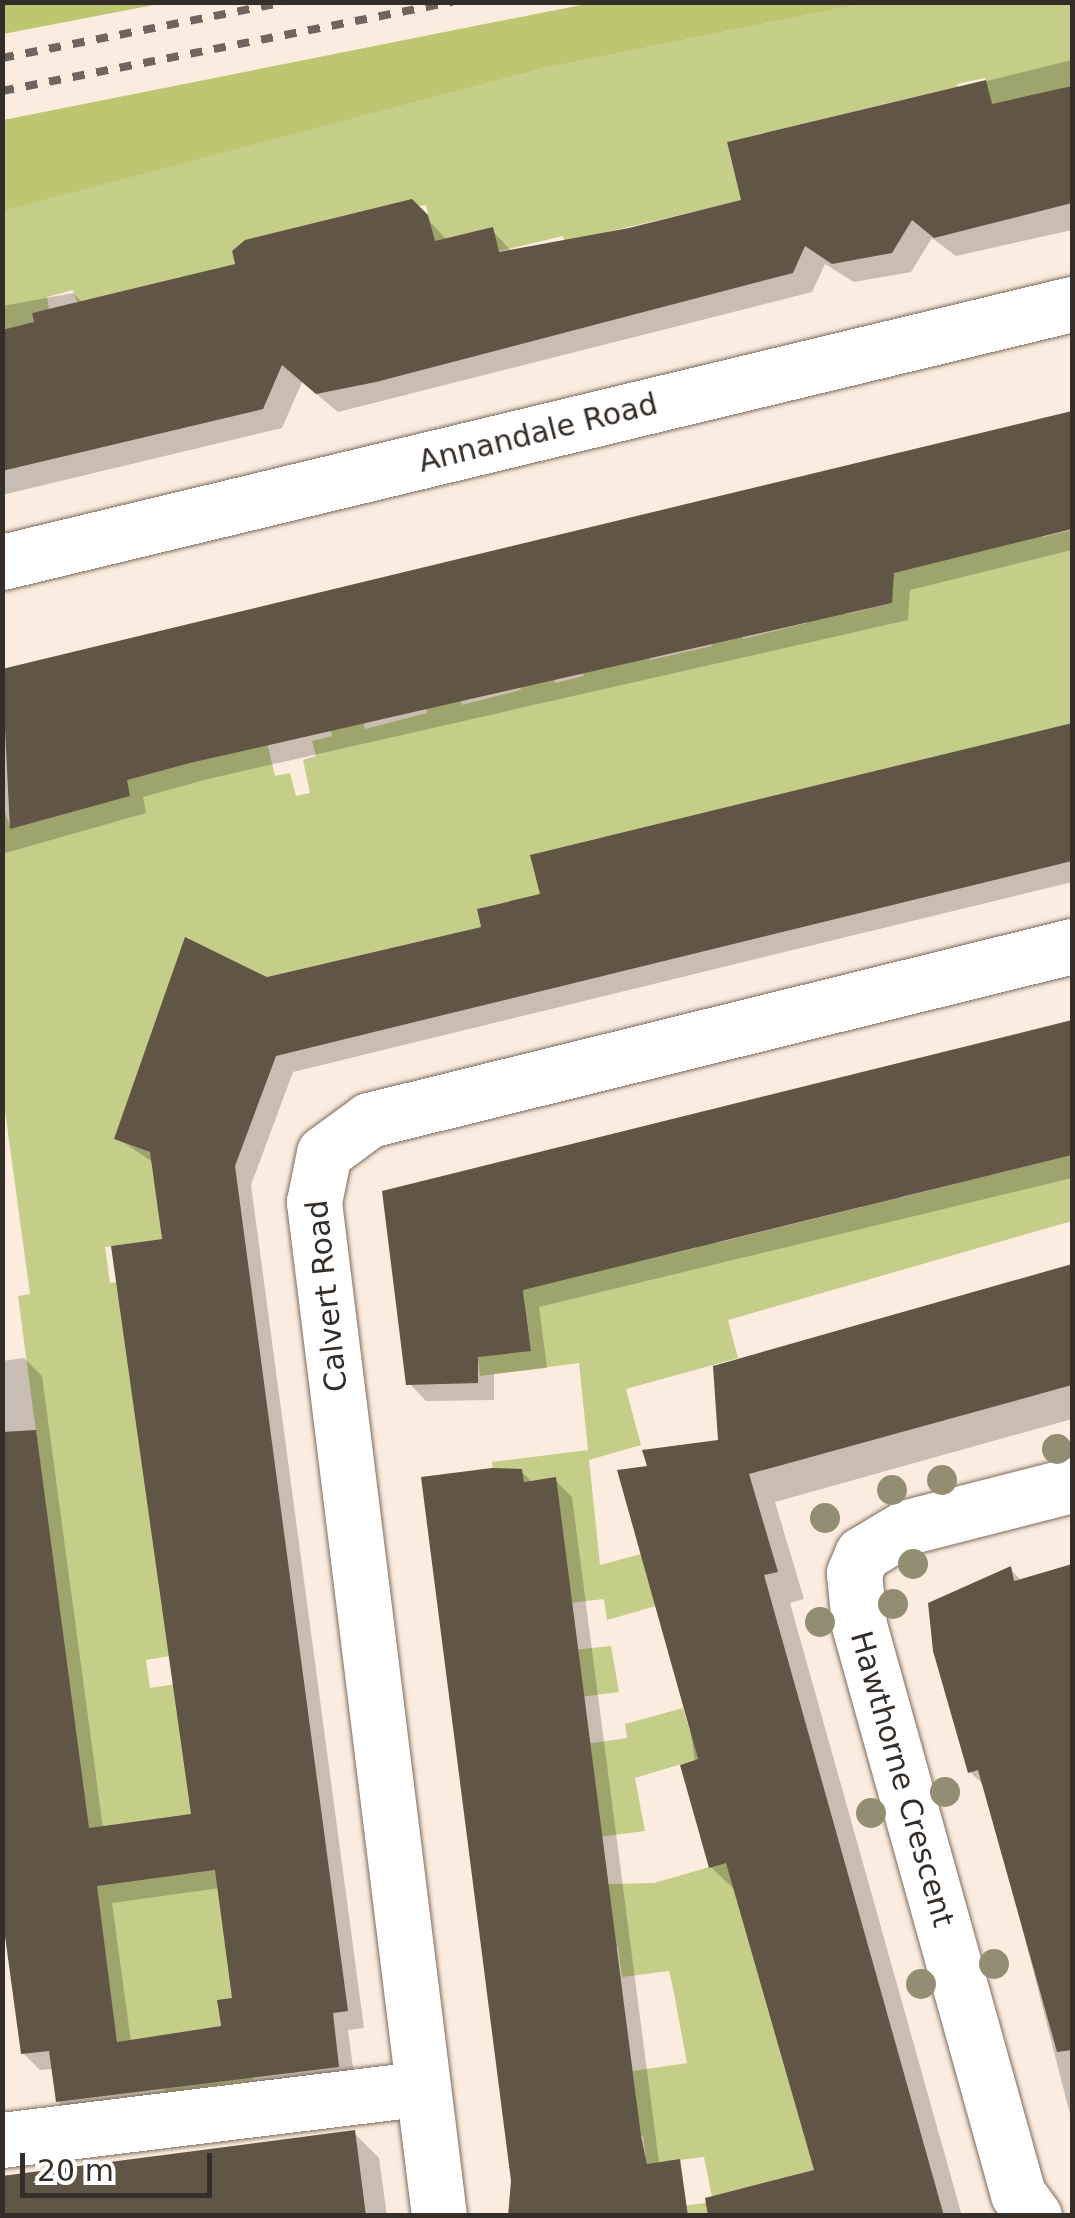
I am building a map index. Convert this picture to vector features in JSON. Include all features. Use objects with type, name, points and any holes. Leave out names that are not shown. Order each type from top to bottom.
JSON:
[{"type":"street","name":"Annandale Road","points":[[2,562],[1072,304]]},
{"type":"street","name":"Calvert Road","points":[[439,2216],[314,1202],[324,1154],[369,1120],[1072,946]]},
{"type":"street","name":"Hawthorne Crescent","points":[[1034,2216],[1012,2176],[859,1625],[854,1573],[862,1554],[907,1526],[1072,1486]]},
{"type":"street","points":[[2,2140],[423,2088]]},
{"type":"green space","points":[[3,2],[164,2],[164,3],[3,34]]},
{"type":"green space","points":[[591,3],[867,3],[541,69],[3,211],[3,120]]},
{"type":"green space","points":[[867,3],[1072,3],[1072,86],[992,106],[985,78],[957,84],[963,113],[914,97],[727,142],[751,241],[722,205],[582,238],[574,278],[563,236],[440,265],[426,205],[232,251],[235,264],[214,269],[229,328],[96,298],[77,302],[73,290],[47,297],[49,309],[32,313],[47,377],[19,326],[3,330],[2,211],[541,69]]},
{"type":"green space","points":[[1035,505],[1043,537],[1072,530],[1072,723],[994,743],[617,889],[603,837],[531,855],[544,907],[510,901],[477,909],[481,927],[267,977],[186,938],[115,1139],[229,1182],[159,1217],[162,1239],[105,1247],[110,1283],[170,1276],[170,1656],[146,1660],[150,1688],[225,1677],[243,1807],[159,1819],[188,1874],[215,1870],[268,1994],[217,2001],[227,2070],[251,2068],[253,2080],[165,2092],[158,2036],[117,2042],[18,1296],[30,1294],[2,1089],[2,805],[11,828],[130,796],[113,720],[190,763],[221,756],[254,686],[275,776],[290,773],[296,796],[310,793],[303,760],[316,756],[312,741],[332,736],[319,685],[349,663],[365,729],[427,713],[412,649],[445,640],[462,705],[521,690],[505,626],[538,618],[555,683],[584,676],[580,655],[634,595],[650,660],[712,646],[696,580],[726,573],[743,639],[807,623],[803,603],[848,614],[892,603],[885,534]]},
{"type":"green space","points":[[1069,1100],[1072,1221],[728,1320],[738,1358],[626,1389],[641,1445],[589,1460],[600,1565],[656,1550],[670,1602],[607,1620],[604,1599],[570,1603],[552,1478],[524,1482],[522,1469],[493,1472],[492,1462],[588,1450],[579,1363],[480,1376],[478,1357],[531,1350],[524,1293],[471,1301],[588,1274],[575,1223],[624,1265],[696,1248],[684,1196],[703,1191],[717,1243],[862,1207],[886,1146],[900,1198],[954,1184],[941,1132],[991,1175],[1047,1161]]},
{"type":"green space","points":[[611,1646],[619,1692],[580,1697],[554,1652]]},
{"type":"green space","points":[[683,1708],[698,1759],[635,1778],[645,1831],[544,1844],[586,1744],[627,1738],[625,1724]]},
{"type":"green space","points":[[727,1862],[814,2170],[797,2175],[808,2215],[611,2215],[713,2202],[704,2157],[647,2164],[643,2136],[583,2144],[636,2100],[633,2071],[687,2063],[673,1988],[669,1971],[622,1977],[618,1947],[558,1955],[608,1884],[654,1883]]},
{"type":"building","points":[[986,80],[992,104],[1072,86],[1072,203],[934,238],[912,220],[892,253],[832,264],[805,246],[793,273],[376,382],[316,394],[282,365],[263,409],[2,471],[2,330],[34,322],[32,313],[235,264],[232,251],[245,240],[412,199],[428,215],[435,241],[493,227],[499,252],[629,228],[741,200],[727,142]]},
{"type":"building","points":[[1072,411],[1072,529],[894,573],[892,603],[190,763],[127,780],[130,796],[10,829],[2,669]]},
{"type":"building","points":[[1072,723],[1072,861],[276,1056],[235,1166],[348,2011],[333,2013],[339,2067],[56,2102],[49,2051],[21,2054],[2,1914],[2,1432],[36,1430],[89,1828],[191,1814],[111,1246],[162,1239],[150,1152],[114,1139],[185,937],[267,977],[481,927],[477,909],[540,894],[530,855]],"holes":[[[215,1870],[232,1998],[217,2000],[221,2026],[117,2042],[97,1886]]]},
{"type":"building","points":[[1072,1020],[1072,1155],[523,1290],[531,1351],[478,1357],[478,1383],[406,1385],[382,1191]]},
{"type":"building","points":[[1072,1264],[1072,1385],[749,1474],[778,1572],[764,1575],[944,2216],[708,2216],[705,2198],[814,2170],[726,1863],[709,1868],[680,1765],[698,1759],[617,1470],[647,1466],[642,1450],[718,1440],[713,1366]]},
{"type":"building","points":[[492,1468],[522,1469],[524,1482],[556,1477],[641,2136],[647,2164],[680,2159],[688,2216],[508,2216],[511,2181],[421,1477]]},
{"type":"building","points":[[1072,1564],[1072,2050],[1057,2052],[978,1770],[968,1773],[933,1651],[928,1603],[1011,1566],[1014,1581]]},
{"type":"building","points":[[355,2130],[366,2216],[2,2216],[2,2176]]},
{"type":"railway","points":[[2,58],[285,2]]},
{"type":"railway","points":[[2,91],[452,2]]}]
